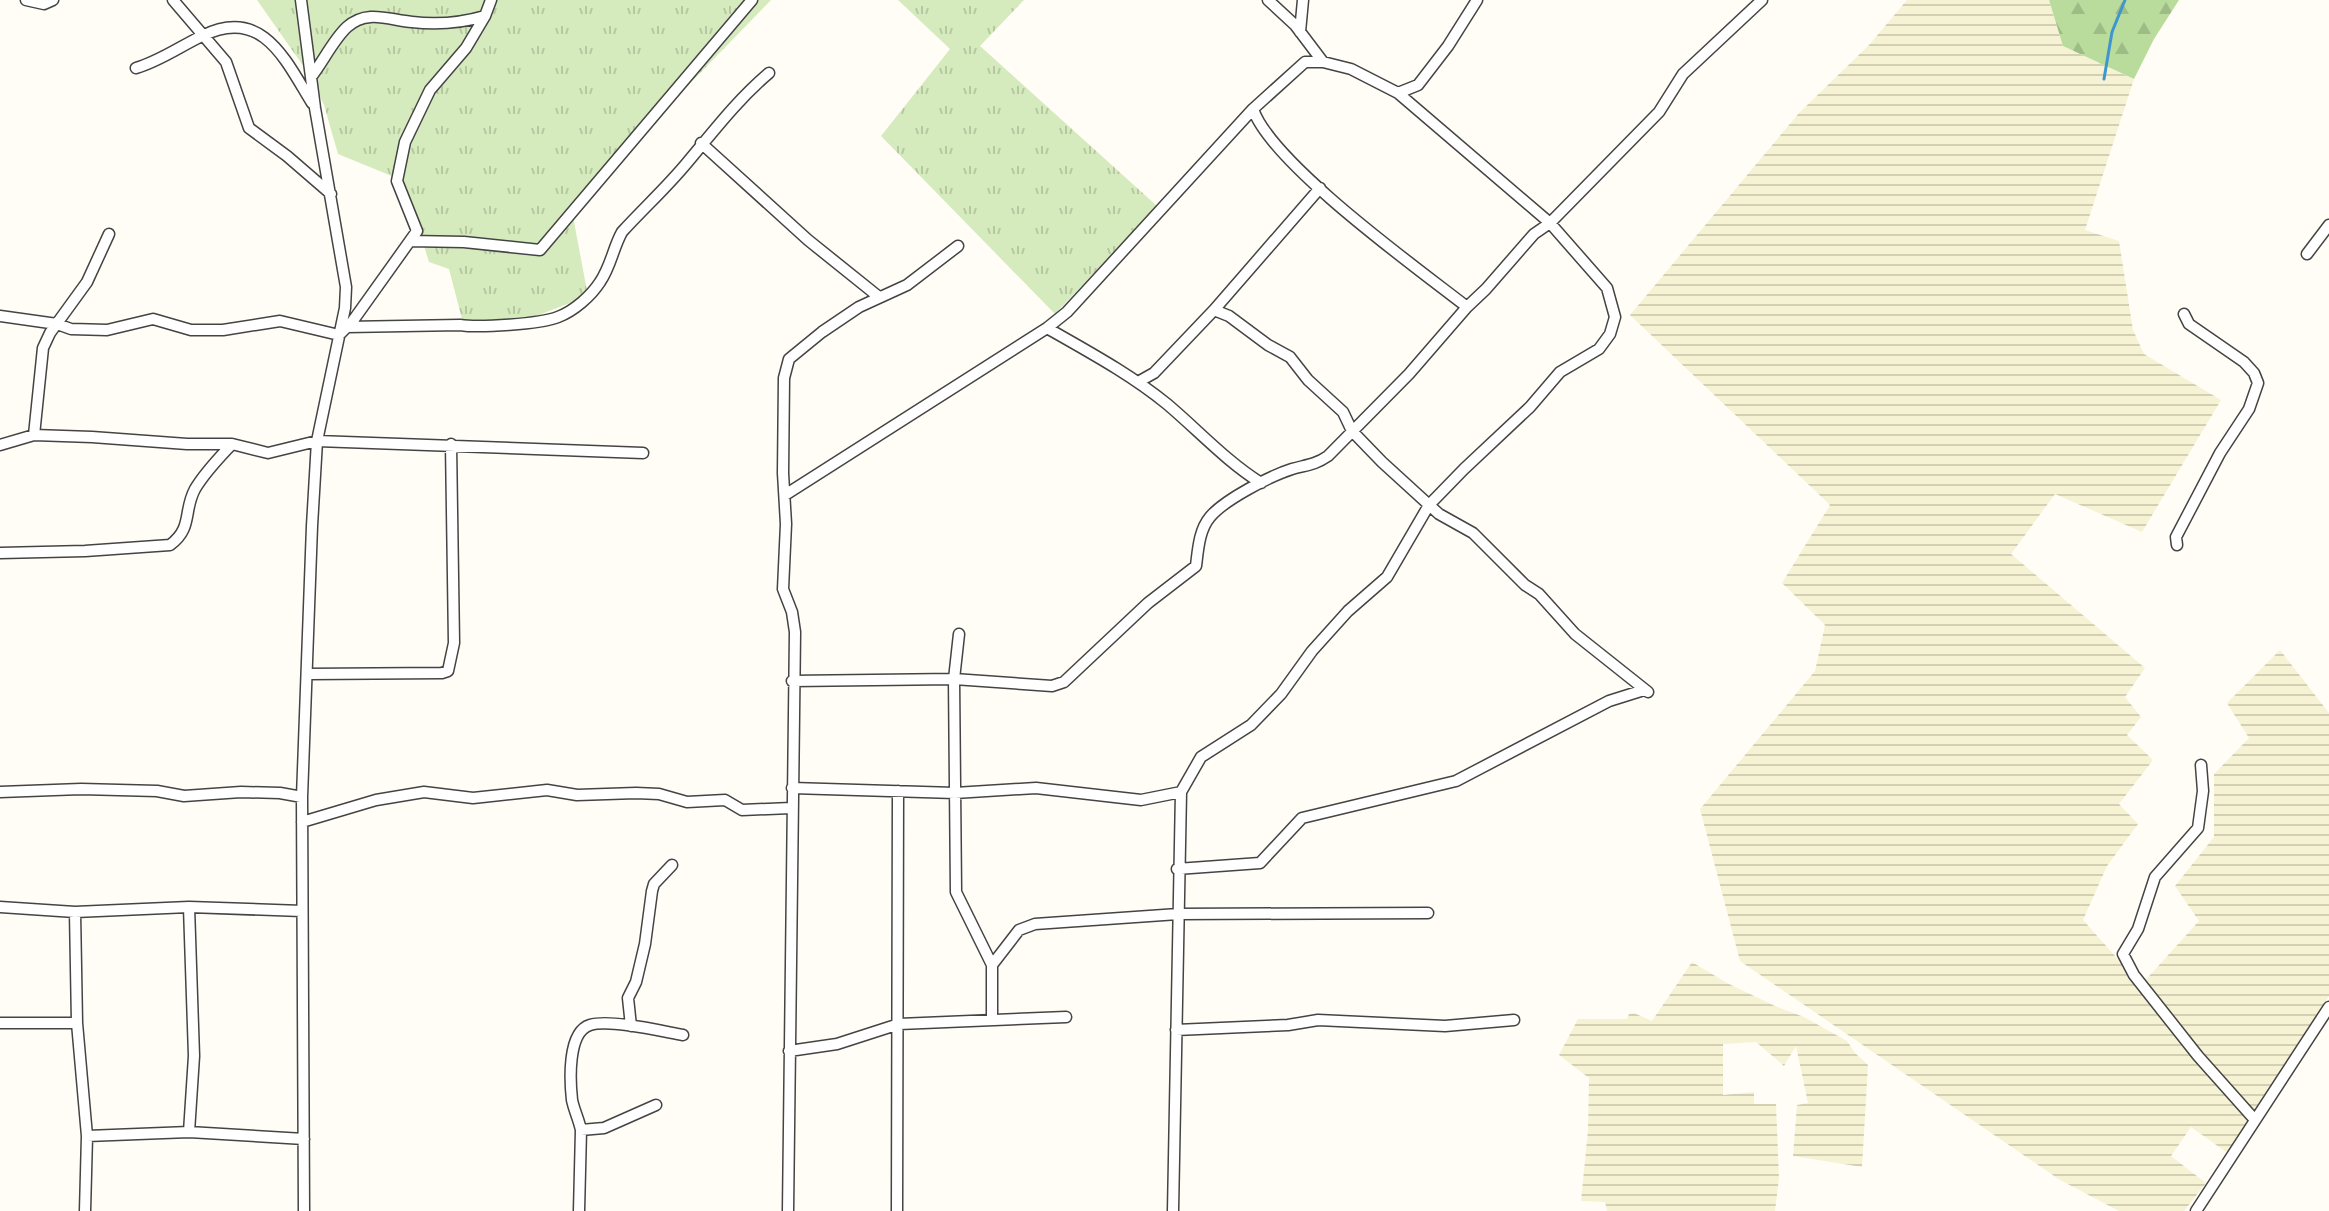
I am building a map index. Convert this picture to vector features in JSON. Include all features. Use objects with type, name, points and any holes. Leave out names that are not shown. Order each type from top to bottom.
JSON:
[{"type":"street","points":[[26,0],[44,4],[53,0]]},
{"type":"street","points":[[173,0],[226,62],[249,128],[331,194]]},
{"type":"street","points":[[301,0],[315,108],[346,287],[343,331],[317,441],[312,526],[302,797],[304,1211]]},
{"type":"street","points":[[343,331],[417,231],[397,181],[405,142],[430,90],[466,48],[491,0]]},
{"type":"street","points":[[411,241],[464,242],[540,250],[752,0]]},
{"type":"street","points":[[1268,0],[1300,32],[1323,62]]},
{"type":"street","points":[[1300,32],[1303,0]]},
{"type":"street","points":[[1398,93],[1418,85],[1448,46],[1477,0]]},
{"type":"street","points":[[792,681],[954,679],[1052,686],[1064,682],[1148,603],[1196,566],[1201,533],[1209,518],[1226,503],[1292,469],[1317,463],[1352,431],[1409,374],[1534,234],[1550,223],[1659,112],[1683,74],[1762,0]]},
{"type":"street","points":[[311,77],[347,27],[363,17],[460,23],[485,16]]},
{"type":"street","points":[[136,68],[156,62],[204,34],[232,25],[247,26],[262,35],[281,55],[315,108]]},
{"type":"street","points":[[785,495],[1047,328],[1100,279],[1253,109],[1305,62],[1323,62],[1351,69],[1398,93],[1550,223],[1607,288],[1615,317],[1610,334],[1599,349],[1560,372],[1530,407],[1429,505],[1387,577],[1348,611],[1312,651],[1281,694],[1251,725],[1201,757],[1181,792],[1177,869],[1173,1211]]},
{"type":"street","points":[[0,316],[71,329],[107,330],[153,319],[191,330],[223,330],[280,321],[343,331],[460,325],[478,328],[556,318],[576,307],[599,285],[610,266],[622,232],[686,165],[701,143],[750,90],[769,73]]},
{"type":"street","points":[[1253,109],[1267,135],[1320,188],[1467,307]]},
{"type":"street","points":[[701,143],[808,240],[879,297]]},
{"type":"street","points":[[1138,382],[1154,373],[1214,310],[1320,188]]},
{"type":"street","points":[[2307,254],[2329,225]]},
{"type":"street","points":[[34,435],[43,348],[87,282],[109,234]]},
{"type":"street","points":[[788,1211],[792,681],[795,632],[792,612],[783,589],[786,524],[784,378],[789,359],[822,332],[879,297],[907,285],[958,246]]},
{"type":"street","points":[[1177,869],[1260,863],[1302,818],[1456,781],[1609,701],[1646,691],[1575,634],[1539,594],[1525,585],[1473,533],[1429,505],[1352,431],[1343,412],[1308,380],[1290,357],[1229,316],[1214,310]]},
{"type":"street","points":[[2177,545],[2176,537],[2220,453],[2249,409],[2258,383],[2244,362],[2189,324],[2184,314]]},
{"type":"street","points":[[1047,328],[1138,382],[1169,406],[1232,465],[1261,483]]},
{"type":"street","points":[[0,445],[34,435],[232,444],[268,453],[317,441],[643,453]]},
{"type":"street","points":[[0,553],[170,545],[181,537],[187,525],[193,492],[232,444]]},
{"type":"street","points":[[308,674],[448,671],[454,643],[451,444]]},
{"type":"street","points":[[959,634],[954,679],[956,892],[992,965],[992,1018]]},
{"type":"street","points":[[2201,765],[2203,791],[2198,828],[2155,877],[2138,929],[2123,954],[2134,975],[2198,1056],[2255,1120]]},
{"type":"street","points":[[792,788],[955,793],[1036,788],[1141,800],[1181,792]]},
{"type":"street","points":[[0,792],[81,789],[157,791],[184,796],[241,792],[302,797]]},
{"type":"street","points":[[302,822],[376,800],[424,792],[473,798],[547,790],[577,795],[659,794],[687,802],[725,800],[742,810],[791,808]]},
{"type":"street","points":[[897,1211],[898,791]]},
{"type":"street","points":[[631,1026],[628,998],[636,982],[645,944],[652,891],[654,884],[672,865]]},
{"type":"street","points":[[0,907],[75,912],[189,907],[302,911]]},
{"type":"street","points":[[189,907],[194,1056],[189,1132]]},
{"type":"street","points":[[75,912],[77,1023],[87,1136],[85,1211]]},
{"type":"street","points":[[992,965],[1019,930],[1035,924],[1178,914],[1428,913]]},
{"type":"street","points":[[2196,1211],[2329,1007]]},
{"type":"street","points":[[789,1051],[837,1044],[899,1024],[1066,1017]]},
{"type":"street","points":[[1176,1030],[1288,1025],[1318,1020],[1445,1026],[1514,1020]]},
{"type":"street","points":[[0,1023],[77,1023]]},
{"type":"street","points":[[579,1211],[581,1130],[573,1104],[571,1079],[578,1036],[591,1024],[631,1026],[683,1035]]},
{"type":"street","points":[[581,1130],[604,1128],[656,1105]]},
{"type":"street","points":[[87,1136],[189,1132],[304,1139]]},
{"type":"shaded area","points":[[1907,0],[2049,0],[2063,46],[2134,79],[2085,230],[2119,241],[2133,330],[2144,354],[2221,400],[2142,532],[2055,494],[2011,554],[2145,668],[2125,697],[2141,717],[2127,735],[2153,760],[2119,804],[2138,824],[2107,866],[2083,920],[2141,985],[2199,921],[2175,886],[2214,837],[2214,774],[2249,738],[2227,703],[2280,650],[2329,713],[2329,996],[2229,1154],[2191,1127],[2171,1156],[2206,1183],[2184,1211],[2119,1211],[2060,1180],[1740,961],[1700,809],[1815,671],[1825,625],[1782,583],[1830,505],[1630,315],[1799,113],[1869,45]]},
{"type":"shaded area","points":[[1692,962],[1727,983],[1804,1017],[1847,1041],[1868,1065],[1862,1167],[1793,1156],[1797,1105],[1808,1103],[1796,1046],[1784,1066],[1756,1042],[1723,1044],[1723,1095],[1754,1092],[1754,1104],[1776,1104],[1779,1178],[1775,1211],[1607,1211],[1605,1202],[1581,1201],[1589,1078],[1559,1055],[1578,1019],[1627,1019],[1629,1014],[1634,1013],[1652,1021]]},
{"type":"green space","points":[[257,0],[771,0],[571,206],[588,296],[523,321],[462,319],[449,269],[429,262],[404,181],[338,154],[324,105],[311,77]]},
{"type":"green space","points":[[898,0],[1024,0],[980,46],[1157,206],[1055,314],[881,136],[950,49]]},
{"type":"green space","points":[[2049,0],[2179,0],[2154,39],[2134,79],[2063,46]]},
{"type":"waterway","points":[[2104,79],[2112,32],[2125,0]]}]
